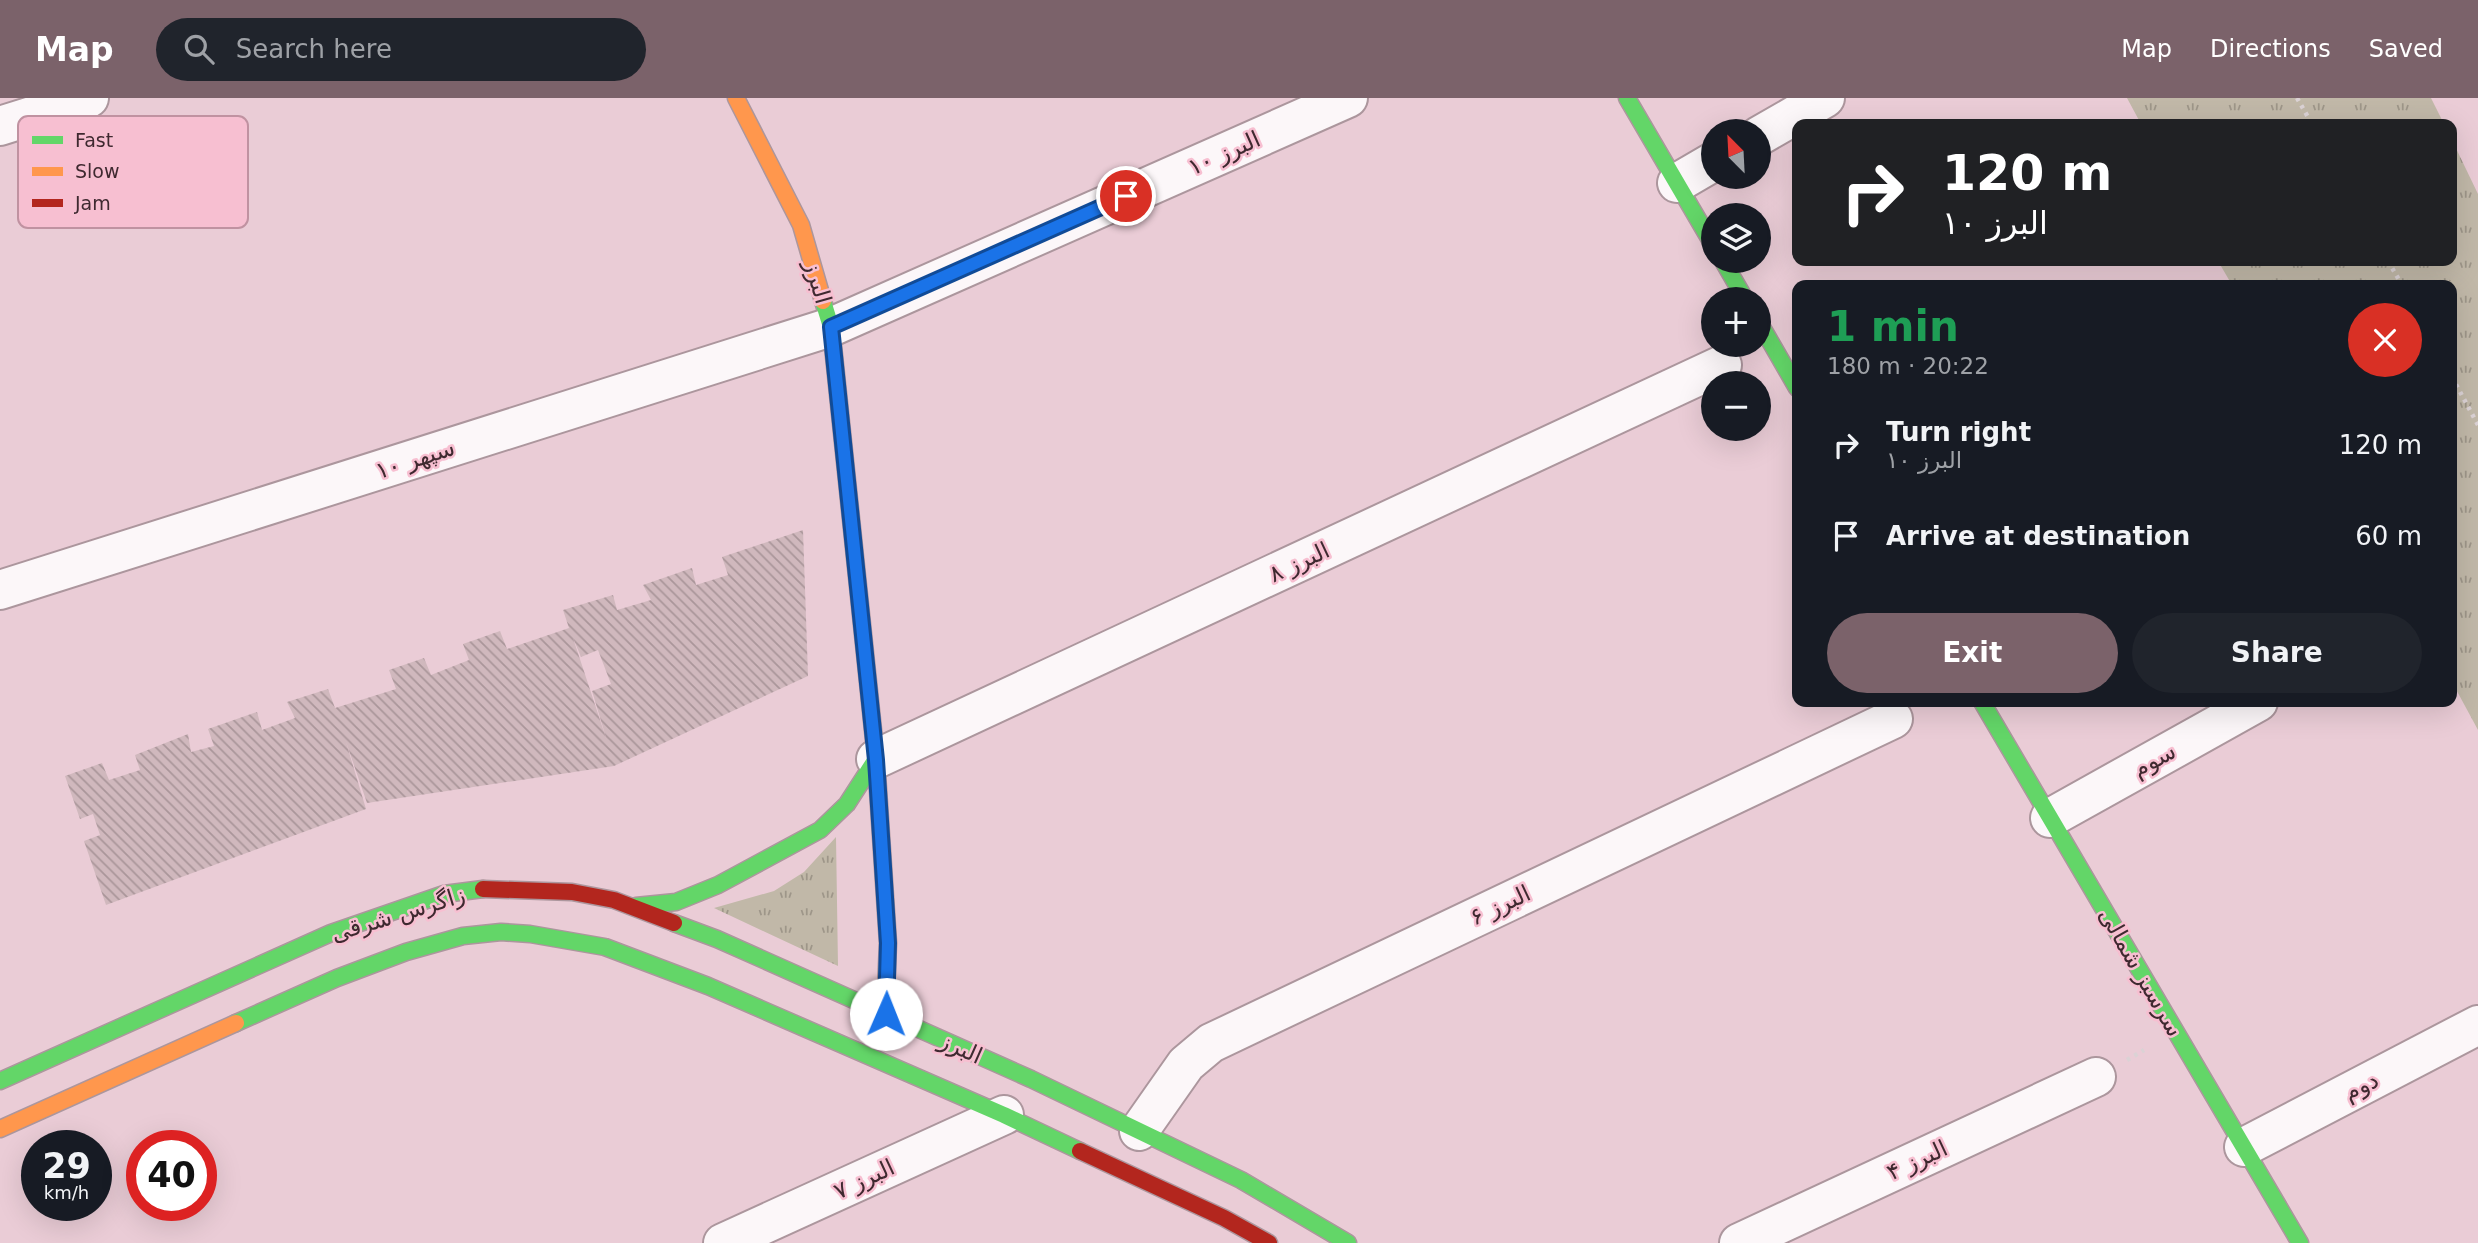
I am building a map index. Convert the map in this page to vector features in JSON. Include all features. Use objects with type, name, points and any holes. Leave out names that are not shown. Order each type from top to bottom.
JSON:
[{"type":"street","points":[[32,116],[89,98]]},
{"type":"street","name":"البرز","points":[[736,98],[801,225],[831,327],[876,760],[888,943],[886,1014],[1018,1097],[1120,1170],[1269,1243]]},
{"type":"street","name":"البرز ۱۰","points":[[831,327],[1348,98]]},
{"type":"street","points":[[1627,98],[1701,224]]},
{"type":"street","points":[[1771,129],[1825,98]]},
{"type":"street","points":[[0,126],[18,120]]},
{"type":"street","points":[[1677,183],[1701,169]]},
{"type":"street","name":"سپهر ۱۰","points":[[0,590],[831,327]]},
{"type":"street","points":[[1771,343],[1792,379]]},
{"type":"street","name":"البرز ۸","points":[[876,760],[1722,365]]},
{"type":"street","name":"سرسبز شمالی","points":[[1985,707],[2300,1243]]},
{"type":"street","name":"سوم","points":[[2050,818],[2249,707]]},
{"type":"street","name":"البرز ۶","points":[[1134,1141],[1186,1064],[1211,1043],[1893,719]]},
{"type":"street","points":[[631,906],[676,902],[718,885],[820,830],[847,804],[876,760]]},
{"type":"street","name":"زاگرس شرقی","points":[[0,1081],[331,933],[444,894],[488,888],[572,892],[631,906],[717,940],[886,1014]]},
{"type":"street","name":"زاگرس شرقی","points":[[0,1129],[337,978],[406,952],[463,936],[501,932],[557,937],[605,947],[708,986],[880,1060]]},
{"type":"street","points":[[880,1060],[886,1014]]},
{"type":"street","name":"دوم","points":[[2244,1147],[2478,1025]]},
{"type":"street","name":"البرز","points":[[880,1060],[1018,1097],[1241,1180],[1348,1243]]},
{"type":"street","name":"البرز ۴","points":[[1739,1243],[2096,1077]]},
{"type":"street","name":"البرز ۷","points":[[723,1243],[1018,1097]]},
{"type":"street","points":[[1120,1170],[1134,1141]]},
{"type":"path","points":[[2297,98],[2309,119]]},
{"type":"path","points":[[2457,386],[2478,425]]},
{"type":"path","points":[[2096,1077],[2176,1033]]},
{"type":"green space","points":[[2127,98],[2431,98],[2442,119],[2138,119]]},
{"type":"green space","points":[[2457,150],[2478,194],[2478,730],[2457,691],[2457,280],[2229,280],[2221,266],[2457,266]]},
{"type":"green space","points":[[836,837],[838,966],[714,908],[774,891],[804,872]]},
{"type":"building","points":[[803,530],[808,676],[614,766],[367,803],[346,742],[366,809],[106,905],[84,841],[100,835],[93,814],[80,819],[65,776],[102,763],[109,780],[140,770],[135,755],[188,734],[191,752],[214,746],[208,729],[257,712],[262,730],[295,718],[287,702],[328,689],[335,708],[396,689],[389,670],[424,658],[431,675],[469,660],[463,644],[500,631],[507,649],[569,628],[563,610],[613,595],[617,610],[651,600],[643,585],[692,568],[696,585],[728,575],[722,557]],"holes":[[[573,638],[581,657],[598,650],[611,684],[592,691],[607,741]]]},
{"type":"traffic: fast","points":[[1627,98],[1701,224]]},
{"type":"traffic: fast","points":[[1730,273],[1738,287]]},
{"type":"traffic: fast","points":[[823,301],[831,327],[876,759],[888,943],[884,1035]]},
{"type":"traffic: fast","points":[[1771,343],[1792,379]]},
{"type":"traffic: fast","points":[[1985,707],[2300,1243]]},
{"type":"traffic: fast","points":[[636,906],[676,902],[718,885],[820,830],[847,804],[876,759]]},
{"type":"traffic: fast","points":[[0,1081],[331,933],[444,894],[483,889]]},
{"type":"traffic: fast","points":[[674,923],[717,939],[1031,1079],[1241,1180],[1348,1243]]},
{"type":"traffic: fast","points":[[236,1023],[337,978],[406,952],[463,936],[501,932],[530,934],[605,947],[708,986],[1080,1151]]},
{"type":"traffic: slow","points":[[736,98],[801,225],[823,301]]},
{"type":"traffic: slow","points":[[0,1129],[236,1023]]},
{"type":"traffic: jam","points":[[483,889],[572,892],[614,900],[674,923]]},
{"type":"traffic: jam","points":[[1080,1151],[1224,1218],[1269,1243]]},
{"type":"route","points":[[886,1014],[888,943],[876,760],[831,327],[1126,196]]}]
